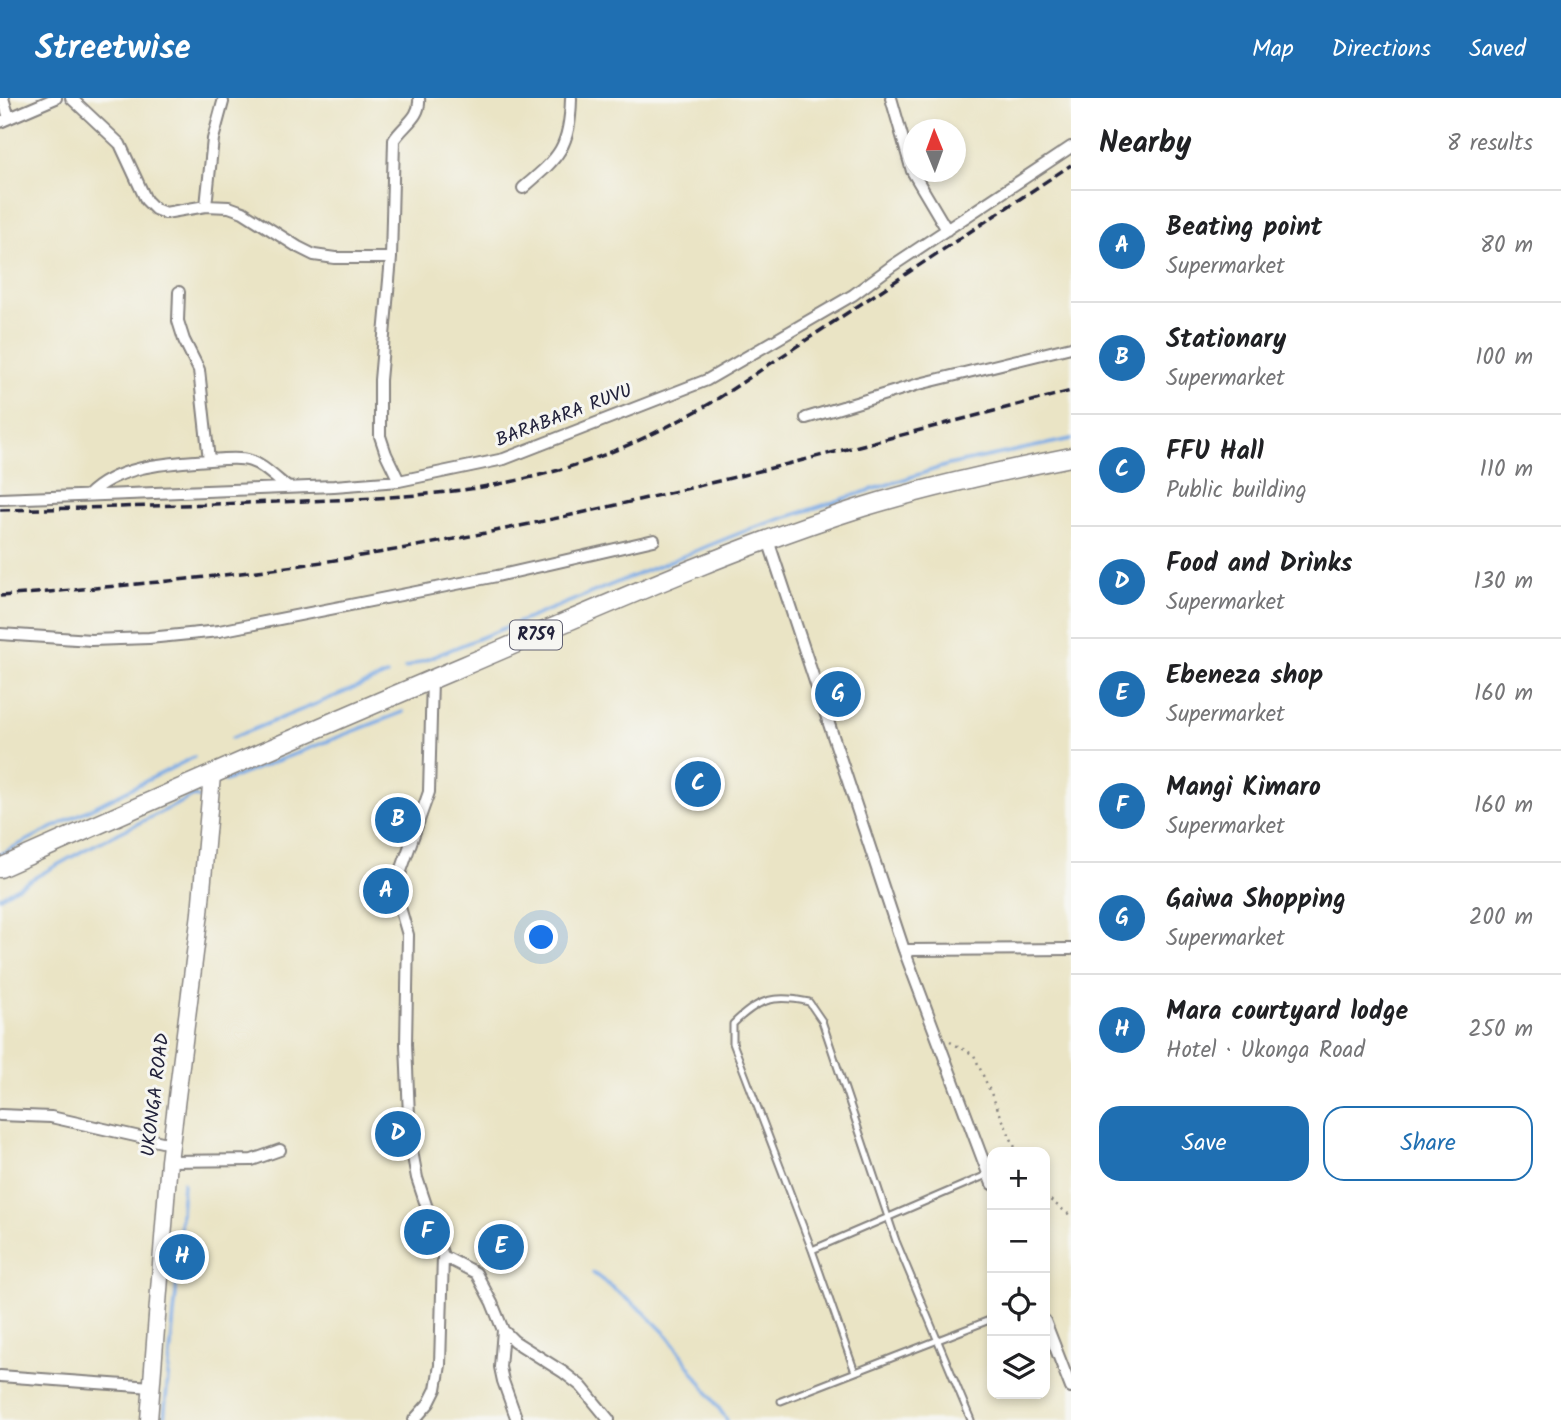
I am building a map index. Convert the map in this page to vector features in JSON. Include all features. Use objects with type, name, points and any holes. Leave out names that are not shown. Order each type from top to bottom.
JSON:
[{"type":"main road","name":"R759","points":[[0,869],[432,679],[643,589],[768,540],[864,507],[964,479],[1071,457]]},
{"type":"street","points":[[3,98],[5,120],[56,98]]},
{"type":"street","points":[[71,98],[120,144],[146,200],[155,209],[165,213],[206,206],[229,207],[243,212],[314,255],[379,260],[391,258]]},
{"type":"street","points":[[399,481],[380,436],[380,380],[391,258],[394,140],[400,130],[415,117],[420,105],[419,98]]},
{"type":"street","points":[[523,188],[562,152],[568,134],[571,98]]},
{"type":"street","points":[[891,98],[912,171],[947,230]]},
{"type":"street","points":[[206,206],[213,139],[223,102]]},
{"type":"street","name":"BARABARA RUVU","points":[[0,499],[399,481],[504,459],[707,380],[853,295],[1071,147]]},
{"type":"street","points":[[178,292],[178,321],[199,370],[209,460]]},
{"type":"street","points":[[806,418],[919,384],[1071,347]]},
{"type":"street","points":[[87,496],[96,487],[128,472],[162,463],[241,458],[254,460],[287,487]]},
{"type":"street","points":[[0,634],[103,639],[149,638],[219,631],[497,576],[654,540]]},
{"type":"street","points":[[768,540],[904,950],[987,1171]]},
{"type":"street","points":[[414,1420],[436,1390],[440,1365],[443,1256],[416,1178],[410,1140],[406,1044],[408,935],[399,904],[398,889],[401,870],[429,792],[432,679]]},
{"type":"street","name":"UKONGA ROAD","points":[[149,1420],[169,1161],[200,913],[212,775]]},
{"type":"street","points":[[904,950],[1071,949]]},
{"type":"street","points":[[0,1115],[51,1117],[172,1144]]},
{"type":"street","points":[[169,1161],[252,1160],[280,1150]]},
{"type":"street","points":[[443,1256],[476,1273],[492,1303],[503,1331],[500,1367],[517,1420]]},
{"type":"street","points":[[503,1331],[581,1386],[609,1420]]},
{"type":"street","points":[[1050,1334],[1071,1388]]},
{"type":"street","points":[[0,1376],[152,1387]]},
{"type":"lane","points":[[855,1371],[733,1043],[733,1024],[748,1009],[763,1001],[787,997],[809,1002],[822,1021],[888,1218],[971,1420]]},
{"type":"lane","points":[[812,1250],[987,1180]]},
{"type":"lane","points":[[781,1401],[987,1321]]},
{"type":"path","points":[[935,1034],[974,1055],[1015,1147]]},
{"type":"path","points":[[1050,1200],[1071,1216]]},
{"type":"waterway","points":[[405,668],[750,529],[948,465],[1071,439]]},
{"type":"waterway","points":[[232,738],[387,675]]},
{"type":"waterway","points":[[225,781],[403,712]]},
{"type":"waterway","points":[[0,854],[194,757]]},
{"type":"waterway","points":[[0,897],[86,849],[194,796],[206,801]]},
{"type":"waterway","points":[[164,1420],[183,1182]]},
{"type":"waterway","points":[[593,1273],[643,1311],[669,1337],[727,1420]]},
{"type":"railway","points":[[0,510],[409,496],[508,482],[585,462],[649,435],[711,403],[1071,165]]},
{"type":"railway","points":[[0,596],[225,575],[450,540],[717,481],[1071,391]]},
{"type":"place","name":"Gaiwa Shopping","points":[[838,694]]},
{"type":"place","name":"FFU Hall","points":[[698,784]]},
{"type":"place","name":"Stationary","points":[[398,820]]},
{"type":"place","name":"Beating point","points":[[386,891]]},
{"type":"place","name":"Food and Drinks","points":[[398,1134]]},
{"type":"place","name":"Mangi Kimaro","points":[[427,1232]]},
{"type":"place","name":"Ebeneza shop","points":[[501,1247]]},
{"type":"place","name":"Mara courtyard lodge","points":[[182,1257]]}]
